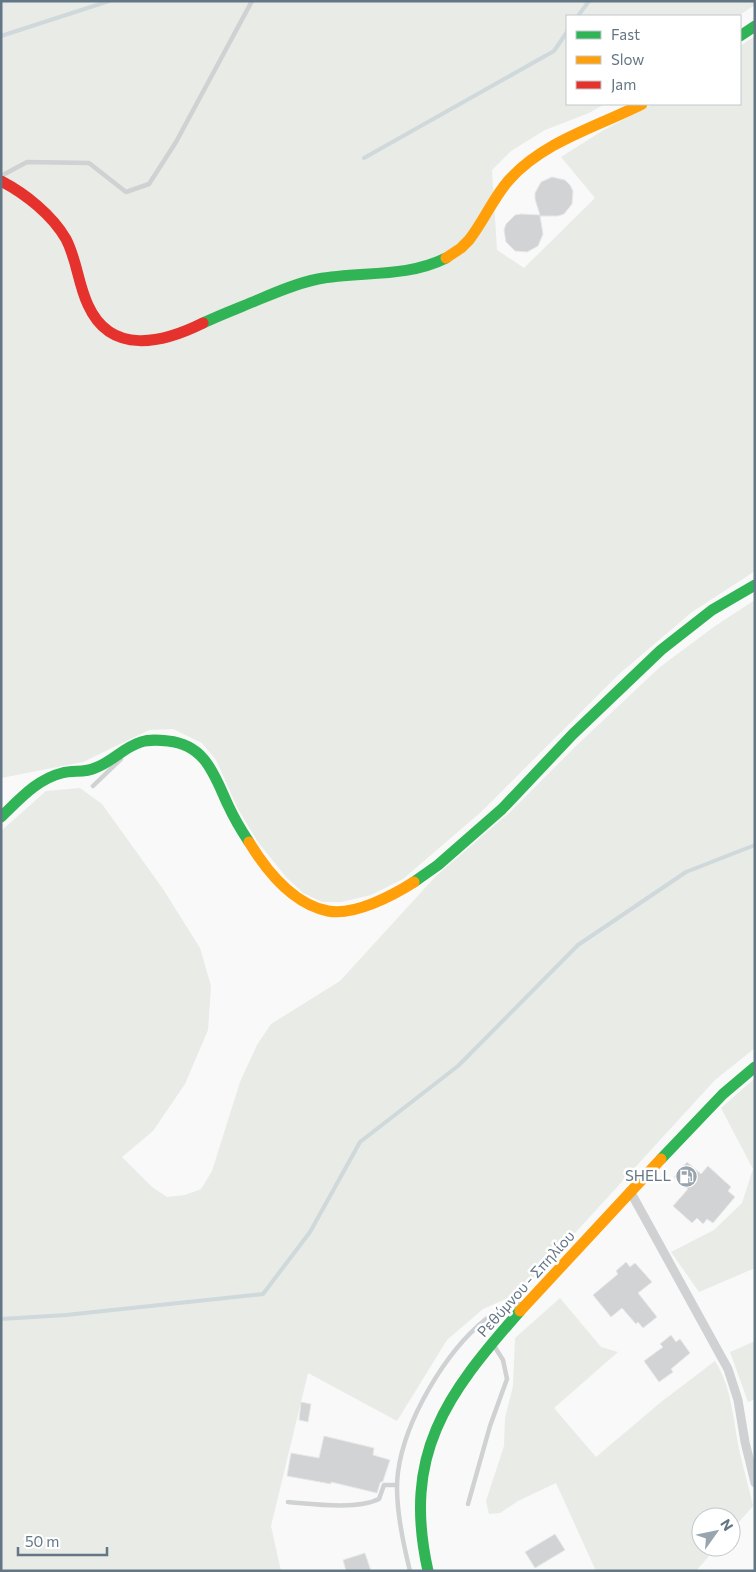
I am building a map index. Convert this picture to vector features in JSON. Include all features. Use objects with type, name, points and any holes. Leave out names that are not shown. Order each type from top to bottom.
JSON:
[{"type":"street","points":[[741,35],[755,26]]},
{"type":"street","points":[[1,181],[38,207],[66,240],[90,309],[100,324],[113,335],[128,340],[148,341],[171,337],[302,283],[340,276],[413,271],[434,264],[453,254],[469,240],[485,219],[506,184],[526,163],[543,151],[568,138],[620,116],[640,105]]},
{"type":"street","points":[[1,817],[32,789],[51,775],[92,770],[134,745],[148,740],[177,741],[195,750],[208,763],[232,814],[250,844],[294,896],[310,905],[325,910],[346,911],[386,898],[411,886],[429,873],[507,804],[581,725],[649,662],[713,610],[755,585]]},
{"type":"street","name":"Ρεθύμνου - Σπηλίου","points":[[428,1571],[422,1548],[420,1511],[422,1477],[435,1429],[444,1412],[492,1343],[527,1303],[630,1190],[723,1094],[755,1066]]},
{"type":"street","points":[[630,1190],[728,1369],[738,1400],[745,1442],[755,1483]]},
{"type":"lane","points":[[1,176],[27,162],[89,163],[126,192],[149,184],[176,142],[252,1]]},
{"type":"lane","points":[[93,786],[134,745]]},
{"type":"lane","points":[[410,1571],[397,1485],[398,1470],[413,1417],[442,1368],[464,1340],[487,1318],[510,1307],[527,1303]]},
{"type":"lane","points":[[468,1504],[490,1426],[507,1379],[504,1360],[492,1343]]},
{"type":"lane","points":[[288,1502],[320,1504],[371,1503],[379,1499],[384,1485],[397,1485]]},
{"type":"shaded area","points":[[1,1],[755,1],[755,5],[740,15],[566,15],[566,105],[603,105],[589,113],[545,130],[511,151],[492,170],[497,250],[524,268],[595,198],[561,157],[602,131],[651,105],[741,105],[741,45],[755,36],[755,571],[692,612],[618,675],[481,812],[403,879],[371,895],[341,902],[322,902],[303,893],[286,877],[258,842],[238,809],[216,760],[202,743],[173,729],[149,730],[83,762],[1,778]]},
{"type":"shaded area","points":[[755,600],[755,1048],[715,1080],[521,1292],[483,1309],[447,1340],[397,1421],[308,1373],[271,1526],[281,1571],[1,1571],[1,831],[46,791],[80,788],[102,804],[163,889],[200,948],[211,986],[208,1030],[185,1084],[153,1131],[122,1157],[152,1187],[167,1197],[185,1195],[201,1189],[212,1171],[240,1082],[257,1045],[271,1024],[340,981],[436,876],[510,812],[577,745],[660,667],[715,626]]},
{"type":"shaded area","points":[[755,1078],[755,1268],[699,1292],[671,1252],[714,1230],[742,1203],[753,1169],[721,1108]]},
{"type":"shaded area","points":[[560,1298],[601,1347],[618,1352],[554,1408],[596,1457],[661,1402],[715,1361],[721,1371],[728,1393],[753,1506],[741,1520],[741,1507],[691,1507],[691,1557],[708,1557],[696,1571],[596,1571],[556,1483],[518,1501],[500,1513],[489,1514],[486,1501],[504,1446],[505,1418],[513,1386],[515,1338]]},
{"type":"shaded area","points":[[755,1341],[755,1399],[748,1402],[730,1352]]},
{"type":"building","points":[[552,177],[565,180],[570,185],[573,191],[572,204],[564,214],[540,216],[543,234],[538,246],[527,252],[515,251],[506,242],[504,230],[506,224],[515,215],[540,215],[535,193],[541,182]]},
{"type":"building","points":[[687,1162],[701,1174],[708,1166],[731,1187],[728,1191],[735,1197],[713,1223],[707,1219],[703,1224],[697,1218],[692,1223],[673,1206],[688,1189],[674,1177]]},
{"type":"building","points":[[626,1262],[630,1267],[635,1263],[652,1282],[638,1293],[657,1317],[643,1328],[638,1322],[636,1324],[622,1308],[611,1317],[593,1295],[618,1274],[616,1271]]},
{"type":"building","points":[[671,1335],[676,1342],[680,1339],[690,1353],[671,1369],[673,1372],[659,1382],[644,1361],[663,1347],[660,1344]]},
{"type":"building","points":[[301,1402],[311,1404],[308,1422],[299,1420]]},
{"type":"building","points":[[324,1436],[374,1448],[373,1455],[390,1460],[377,1493],[331,1482],[331,1484],[287,1476],[291,1453],[319,1458]]},
{"type":"building","points":[[555,1534],[565,1550],[535,1568],[525,1552]]},
{"type":"building","points":[[365,1553],[371,1571],[346,1571],[343,1560]]},
{"type":"waterway","points":[[1,36],[109,1]]},
{"type":"waterway","points":[[579,15],[589,1]]},
{"type":"waterway","points":[[364,158],[554,51],[566,33]]},
{"type":"waterway","points":[[1,1319],[66,1315],[263,1294],[310,1232],[360,1142],[458,1066],[578,945],[686,872],[755,845]]},
{"type":"traffic: fast","points":[[741,35],[755,26]]},
{"type":"traffic: fast","points":[[203,323],[281,290],[318,279],[415,269],[446,258]]},
{"type":"traffic: fast","points":[[414,882],[438,865],[502,809],[573,734],[661,650],[712,610],[755,585]]},
{"type":"traffic: fast","points":[[1,817],[44,780],[66,772],[91,770],[129,747],[141,742],[151,740],[165,741],[191,748],[207,763],[235,819],[249,842]]},
{"type":"traffic: fast","points":[[661,1159],[723,1094],[755,1067]]},
{"type":"traffic: fast","points":[[428,1571],[421,1530],[421,1493],[426,1459],[437,1429],[452,1399],[494,1341],[520,1311]]},
{"type":"traffic: slow","points":[[446,258],[469,240],[503,187],[523,166],[538,155],[572,136],[640,105]]},
{"type":"traffic: slow","points":[[249,842],[272,874],[292,893],[303,901],[328,911],[338,912],[361,908],[384,899],[414,882]]},
{"type":"traffic: slow","points":[[520,1311],[661,1159]]},
{"type":"traffic: jam","points":[[1,181],[20,192],[38,206],[60,230],[70,247],[88,305],[98,321],[110,332],[124,338],[139,341],[155,340],[188,330],[203,323]]},
{"type":"place","name":"SHELL","points":[[687,1176]]}]
